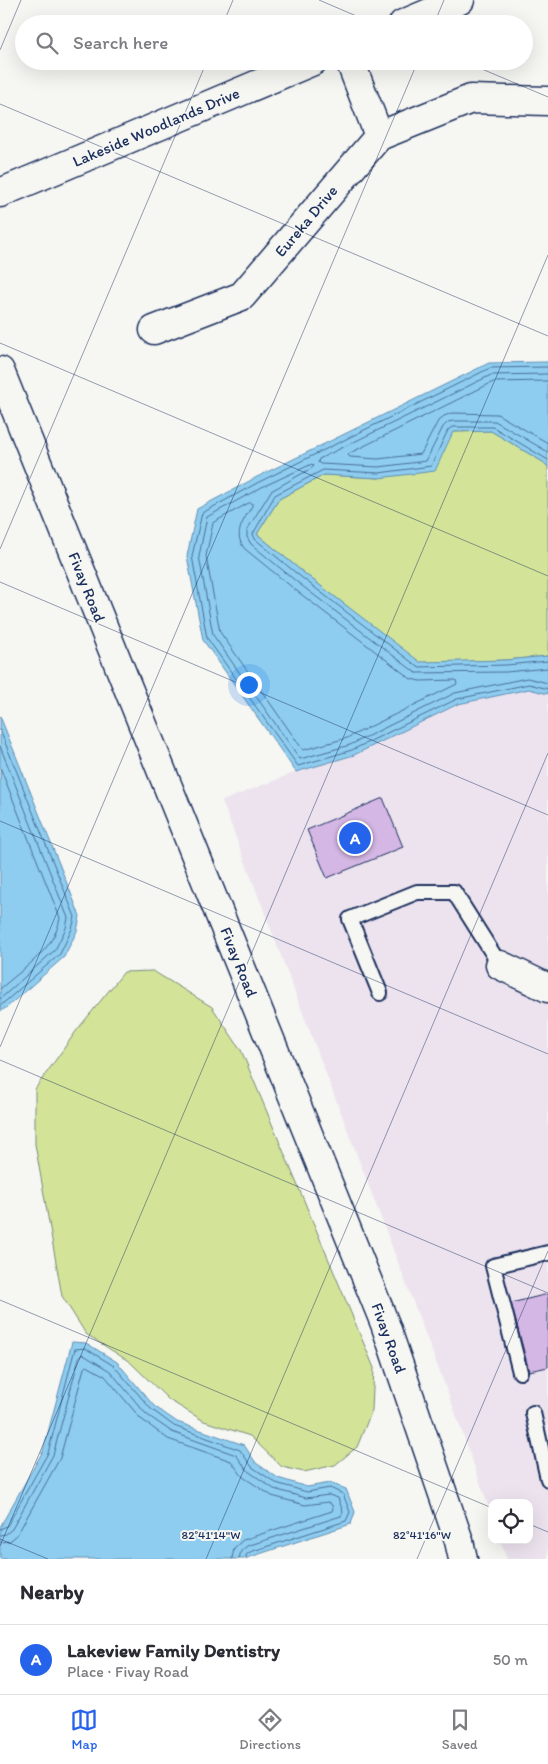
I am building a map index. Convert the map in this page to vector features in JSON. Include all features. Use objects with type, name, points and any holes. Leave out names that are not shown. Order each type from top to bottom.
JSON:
[{"type":"street","points":[[424,15],[460,0]]},
{"type":"street","name":"Lakeside Woodlands Drive","points":[[0,193],[292,70]]},
{"type":"street","points":[[353,70],[378,136],[471,99],[548,102]]},
{"type":"street","name":"Eureka Drive","points":[[154,330],[242,296],[378,136]]},
{"type":"street","name":"Fivay Road","points":[[0,371],[385,1324],[460,1541],[463,1559]]},
{"type":"street","points":[[500,965],[548,988]]},
{"type":"lane","points":[[380,993],[350,919],[418,892],[454,892],[500,965]]},
{"type":"lane","points":[[520,1372],[494,1266],[548,1253]]},
{"type":"lane","points":[[532,1413],[548,1479]]},
{"type":"shaded area","points":[[529,689],[548,694],[548,1559],[507,1559],[501,1544],[533,1544],[533,1499],[488,1499],[488,1505],[454,1409],[222,801],[296,772],[354,755],[458,704]]},
{"type":"green space","points":[[491,431],[543,462],[548,467],[548,656],[506,660],[420,663],[257,534],[279,499],[324,475],[379,478],[453,432]]},
{"type":"green space","points":[[153,971],[212,1007],[241,1050],[374,1368],[372,1410],[357,1447],[335,1465],[304,1472],[282,1467],[250,1436],[204,1421],[169,1400],[130,1362],[86,1334],[62,1296],[35,1144],[35,1089],[77,1030],[124,972]]},
{"type":"water","points":[[548,362],[548,467],[543,462],[491,431],[453,432],[435,471],[379,478],[324,475],[279,499],[257,534],[304,573],[420,662],[506,660],[548,656],[548,694],[529,689],[458,704],[354,755],[296,772],[203,640],[187,556],[197,509],[257,477],[489,363]]},
{"type":"water","points":[[0,716],[80,916],[77,931],[64,957],[6,1008],[0,1011]]},
{"type":"water","points":[[72,1342],[86,1343],[117,1362],[154,1406],[177,1422],[244,1445],[256,1463],[278,1478],[307,1487],[330,1483],[346,1489],[355,1512],[351,1524],[244,1559],[0,1559],[0,1527],[43,1451]]},
{"type":"building","points":[[383,798],[403,847],[327,878],[307,830]]},
{"type":"building","points":[[548,1294],[548,1367],[529,1371],[511,1303]]},
{"type":"place","name":"Lakeview Family Dentistry","points":[[355,838]]}]
